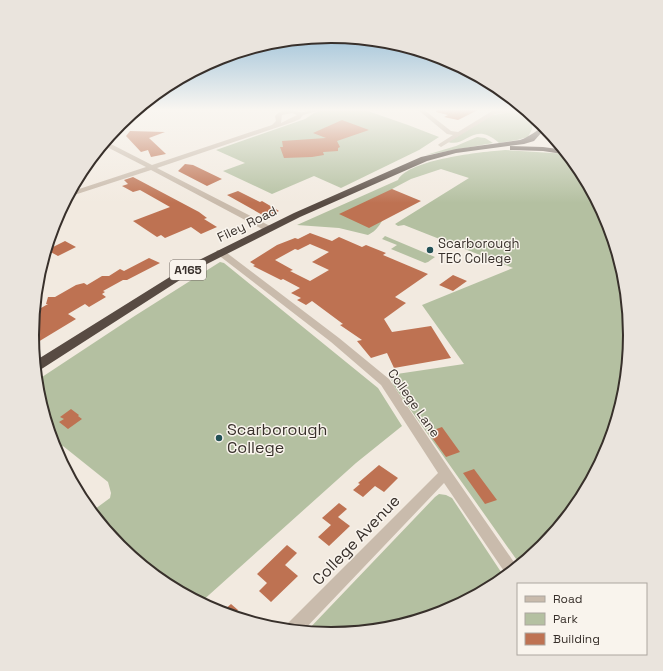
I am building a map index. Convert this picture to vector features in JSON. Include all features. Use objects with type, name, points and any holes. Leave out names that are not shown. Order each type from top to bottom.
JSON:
[{"type":"highway","name":"Filey Road","points":[[41,363],[193,266],[351,191],[424,159],[456,151],[527,140]]},
{"type":"highway","points":[[540,140],[556,148]]},
{"type":"highway","name":"Filey Road","points":[[489,146],[536,146],[557,150]]},
{"type":"highway","points":[[351,191],[372,184],[431,159],[465,152],[516,148],[558,151]]},
{"type":"street","points":[[76,193],[232,140]]},
{"type":"street","points":[[441,145],[449,140]]},
{"type":"street","points":[[109,146],[269,229]]},
{"type":"street","name":"College Lane","points":[[220,252],[335,340],[385,382],[445,474],[510,568]]},
{"type":"street","name":"College Avenue","points":[[297,625],[445,474]]},
{"type":"green space","points":[[244,140],[434,140],[419,150],[341,188],[314,176],[272,194],[223,171],[245,163],[216,150]]},
{"type":"green space","points":[[451,140],[462,140],[455,143],[448,142]]},
{"type":"green space","points":[[469,140],[489,140],[493,143],[426,155]]},
{"type":"green space","points":[[495,140],[515,140],[499,143]]},
{"type":"green space","points":[[505,150],[561,154],[564,157],[585,189],[602,224],[614,260],[623,316],[623,355],[618,393],[614,411],[602,447],[585,482],[564,514],[517,561],[393,385],[390,375],[464,364],[422,305],[513,268],[404,225],[398,226],[395,224],[469,178],[441,169],[411,179],[392,189],[382,221],[374,231],[368,235],[339,228],[297,225],[398,180],[405,173],[416,167],[447,158]]},
{"type":"green space","points":[[385,236],[435,257],[425,263],[391,249],[397,245],[382,239]]},
{"type":"green space","name":"Scarborough College","points":[[220,262],[224,263],[378,388],[402,426],[356,463],[204,599],[185,589],[153,568],[125,542],[99,514],[95,509],[110,498],[111,493],[108,482],[63,446],[61,448],[49,411],[42,377]]},
{"type":"green space","points":[[439,494],[452,498],[502,573],[461,598],[443,606],[407,618],[351,627],[311,627]]},
{"type":"building","points":[[130,140],[151,140],[166,154],[151,157],[148,150],[141,152]]},
{"type":"building","points":[[339,140],[337,141],[340,147],[338,148],[338,151],[323,152],[324,155],[284,158],[280,147],[283,147],[282,141]]},
{"type":"building","points":[[185,164],[193,165],[222,179],[207,186],[178,171]]},
{"type":"building","points":[[133,177],[199,212],[207,218],[204,219],[217,227],[201,234],[191,227],[165,238],[161,235],[157,237],[133,221],[170,207],[140,190],[133,192],[122,186],[128,184],[124,180]]},
{"type":"building","points":[[392,189],[421,201],[369,228],[339,214]]},
{"type":"building","points":[[238,191],[260,202],[262,201],[279,211],[266,217],[227,195]]},
{"type":"building","points":[[310,233],[332,241],[339,237],[362,247],[366,245],[386,253],[383,255],[428,274],[395,297],[406,303],[384,319],[392,332],[431,326],[451,358],[394,368],[387,353],[371,358],[357,341],[362,340],[340,325],[343,324],[312,301],[306,305],[297,300],[301,298],[291,293],[300,288],[253,266],[255,265],[250,262],[277,245],[295,238],[298,239]],"holes":[[[310,244],[329,252],[312,262],[329,270],[310,281],[290,271],[293,270],[275,260],[295,249],[298,250]]]},
{"type":"building","points":[[65,241],[76,247],[58,256],[51,252],[53,247]]},
{"type":"building","points":[[149,258],[160,263],[103,291],[105,292],[102,294],[106,297],[89,307],[85,304],[68,314],[76,319],[39,341],[41,308],[48,304],[46,304],[48,297],[55,297],[76,285],[84,283],[87,285],[102,276],[109,276],[120,269],[124,271]]},
{"type":"building","points":[[453,275],[467,281],[453,291],[439,285]]},
{"type":"building","points":[[71,409],[82,419],[68,429],[59,422],[64,419],[60,417]]},
{"type":"building","points":[[442,427],[460,452],[446,457],[428,432]]},
{"type":"building","points":[[379,465],[398,478],[384,492],[375,486],[363,497],[353,490],[360,484],[358,483]]},
{"type":"building","points":[[474,469],[497,500],[485,504],[463,473]]},
{"type":"building","points":[[339,503],[347,509],[338,517],[350,526],[329,546],[318,537],[331,525],[322,518]]},
{"type":"building","points":[[287,545],[297,553],[285,565],[298,576],[271,602],[259,591],[267,583],[257,574]]},
{"type":"building","points":[[231,604],[238,610],[236,612],[226,608]]},
{"type":"place","name":"Scarborough TEC College","points":[[430,250]]},
{"type":"place","name":"Scarborough College","points":[[219,438]]}]
